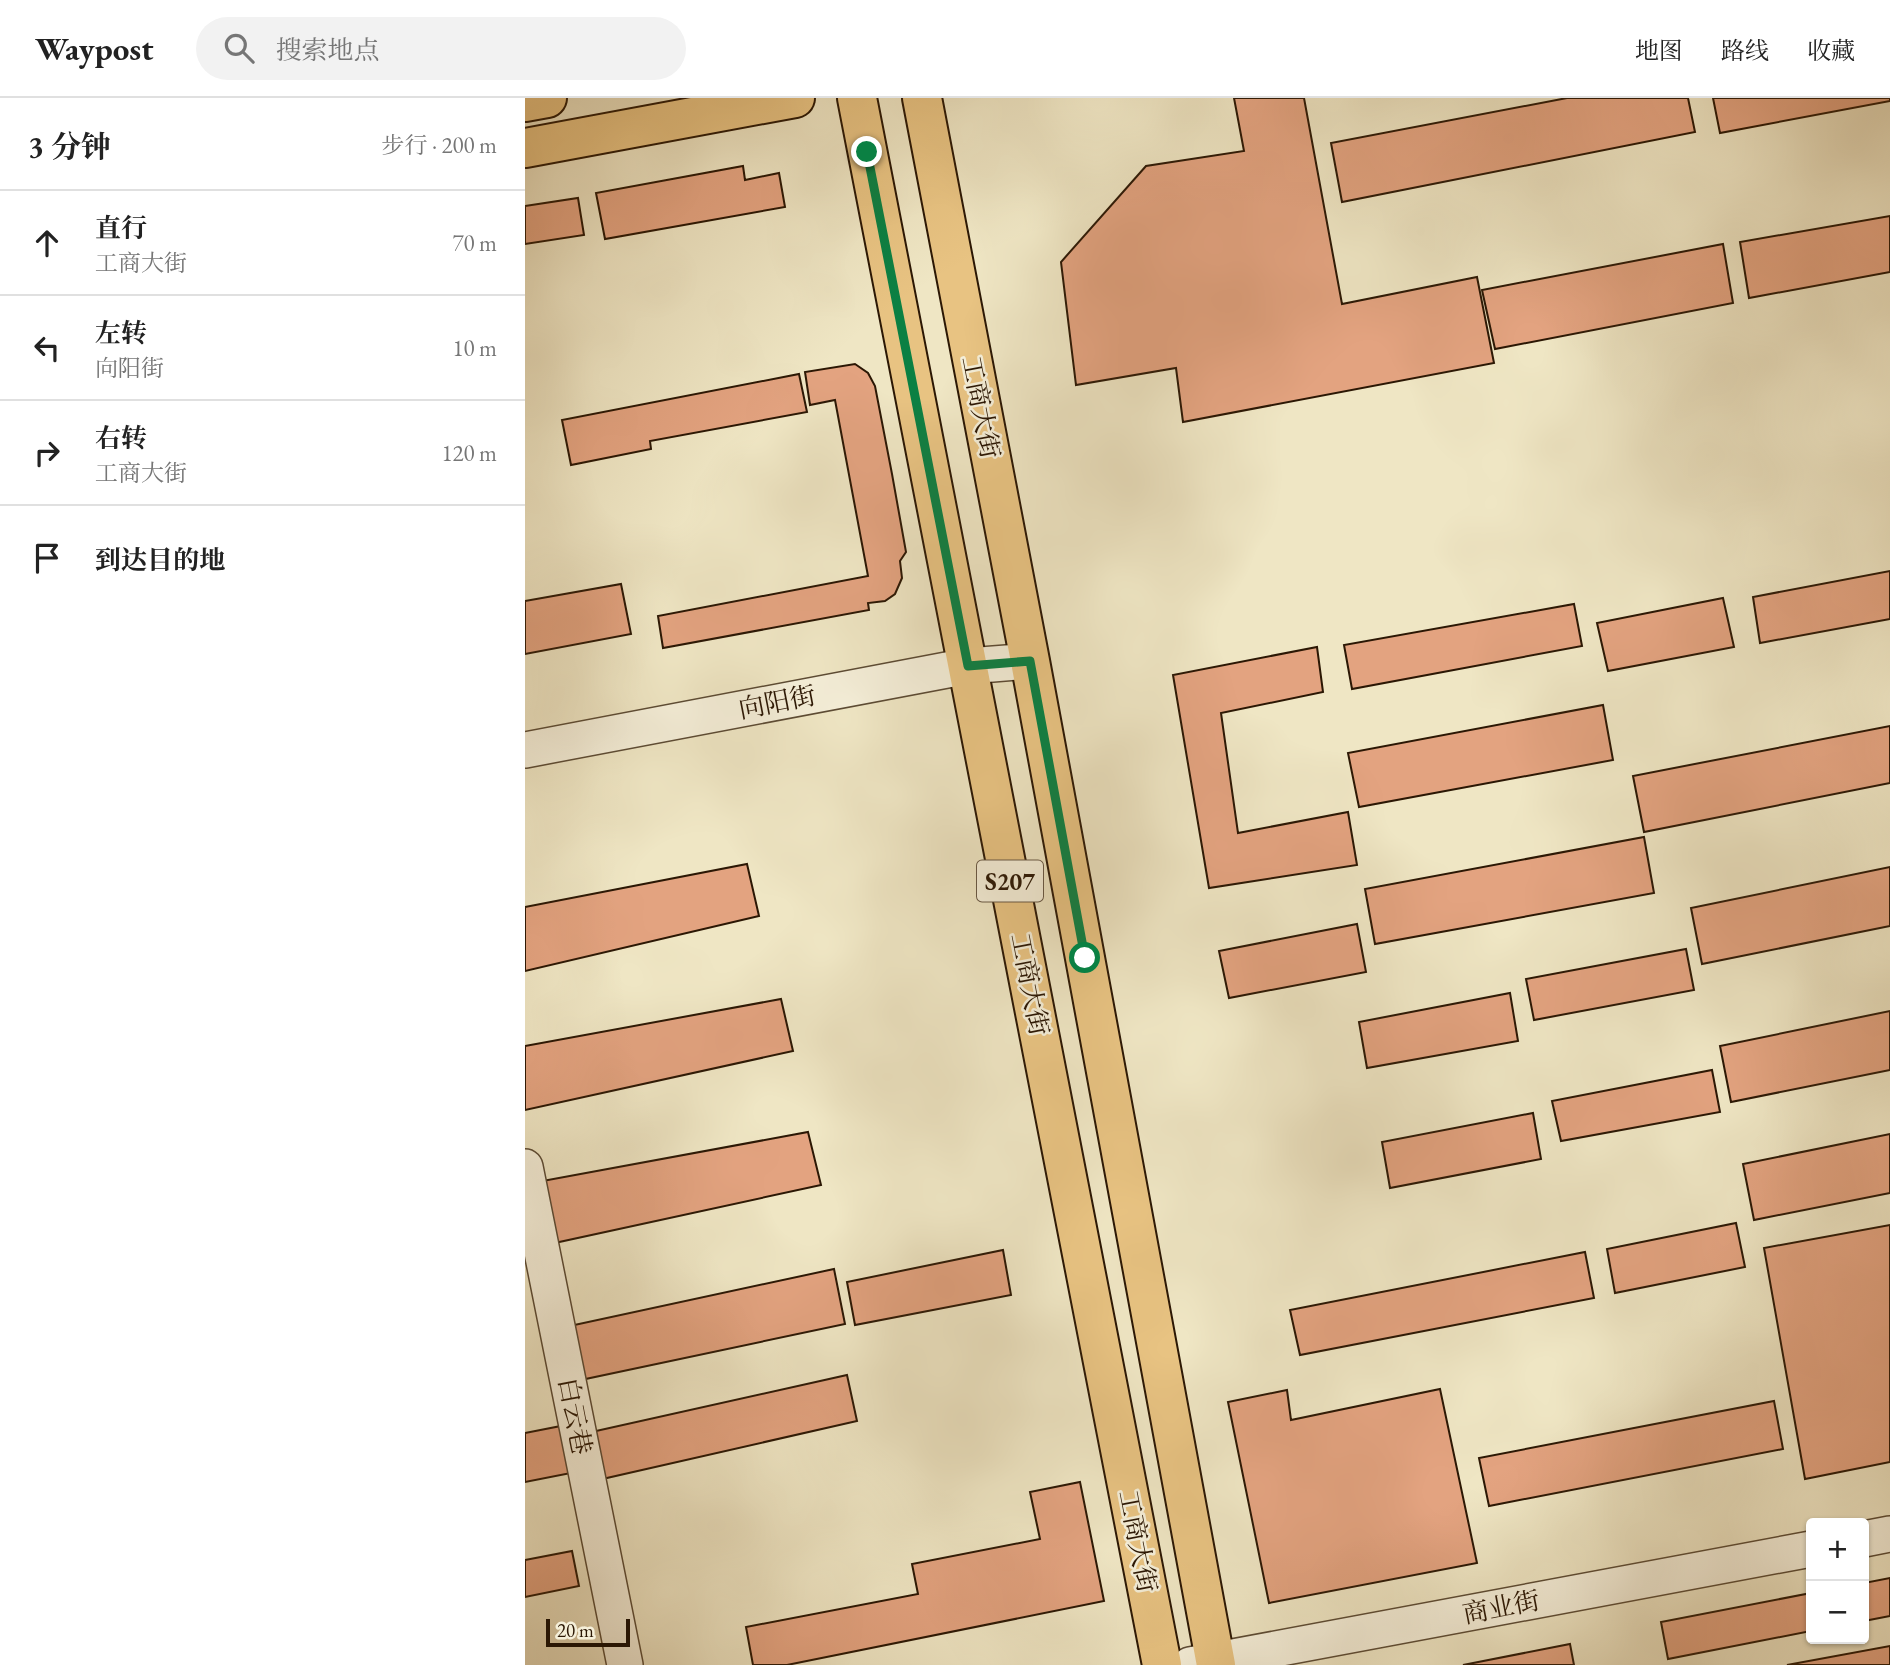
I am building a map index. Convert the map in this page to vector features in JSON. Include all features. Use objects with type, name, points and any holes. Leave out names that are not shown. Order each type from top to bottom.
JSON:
[{"type":"main road","points":[[525,102],[547,98]]},
{"type":"main road","points":[[525,148],[795,98]]},
{"type":"main road","name":"工商大街","points":[[857,98],[1162,1665]]},
{"type":"main road","name":"工商大街","points":[[922,98],[1030,661],[1207,1663]]},
{"type":"street","name":"向阳街","points":[[525,750],[968,666],[1030,661]]},
{"type":"street","name":"白云巷","points":[[525,1167],[625,1665]]},
{"type":"street","points":[[1869,1538],[1890,1534]]},
{"type":"street","name":"商业街","points":[[1207,1663],[1806,1550]]},
{"type":"building","points":[[1234,98],[1304,98],[1342,304],[1477,277],[1494,363],[1183,422],[1176,368],[1076,385],[1061,262],[1146,166],[1244,151]]},
{"type":"building","points":[[1567,98],[1688,98],[1695,132],[1342,202],[1331,143]]},
{"type":"building","points":[[1713,98],[1890,98],[1890,101],[1720,133]]},
{"type":"building","points":[[743,166],[745,180],[779,173],[785,207],[605,239],[596,193]]},
{"type":"building","points":[[578,198],[584,235],[525,244],[525,206]]},
{"type":"building","points":[[1890,216],[1890,272],[1749,298],[1740,242]]},
{"type":"building","points":[[1723,244],[1733,303],[1495,349],[1482,290]]},
{"type":"building","points":[[855,364],[868,373],[875,386],[906,552],[900,561],[902,578],[895,594],[885,601],[868,603],[869,610],[663,648],[658,616],[868,576],[835,400],[810,405],[805,372]]},
{"type":"building","points":[[799,374],[807,412],[650,441],[651,449],[571,465],[562,420]]},
{"type":"building","points":[[1890,571],[1890,619],[1760,643],[1753,597]]},
{"type":"building","points":[[621,584],[631,634],[525,654],[525,601]]},
{"type":"building","points":[[1723,598],[1734,647],[1608,671],[1597,623]]},
{"type":"building","points":[[1574,604],[1582,646],[1352,689],[1344,645]]},
{"type":"building","points":[[1317,647],[1323,692],[1221,713],[1238,833],[1348,812],[1357,865],[1209,888],[1173,675]]},
{"type":"building","points":[[1603,705],[1613,760],[1359,807],[1348,753]]},
{"type":"building","points":[[1890,726],[1890,783],[1644,832],[1633,776]]},
{"type":"building","points":[[1644,837],[1654,893],[1375,944],[1365,889]]},
{"type":"building","points":[[747,864],[759,916],[525,971],[525,907]]},
{"type":"building","points":[[1890,867],[1890,926],[1702,964],[1691,908]]},
{"type":"building","points":[[1357,924],[1366,972],[1229,998],[1219,951]]},
{"type":"building","points":[[1686,949],[1694,990],[1534,1020],[1526,979]]},
{"type":"building","points":[[1510,993],[1518,1041],[1367,1068],[1359,1022]]},
{"type":"building","points":[[781,999],[793,1051],[525,1110],[525,1046]]},
{"type":"building","points":[[1890,1011],[1890,1070],[1731,1102],[1720,1046]]},
{"type":"building","points":[[1712,1070],[1720,1112],[1561,1141],[1552,1101]]},
{"type":"building","points":[[1533,1113],[1541,1159],[1390,1188],[1382,1142]]},
{"type":"building","points":[[808,1132],[821,1185],[550,1244],[537,1182]]},
{"type":"building","points":[[1890,1134],[1890,1193],[1754,1220],[1743,1164]]},
{"type":"building","points":[[1736,1223],[1745,1267],[1615,1293],[1607,1249]]},
{"type":"building","points":[[1890,1225],[1890,1462],[1805,1479],[1764,1248]]},
{"type":"building","points":[[1003,1250],[1011,1295],[855,1325],[847,1282]]},
{"type":"building","points":[[1585,1252],[1594,1298],[1300,1355],[1290,1310]]},
{"type":"building","points":[[834,1269],[845,1324],[576,1381],[565,1327]]},
{"type":"building","points":[[847,1375],[857,1421],[598,1480],[587,1433]]},
{"type":"building","points":[[1440,1389],[1477,1563],[1269,1603],[1228,1402],[1287,1390],[1291,1420]]},
{"type":"building","points":[[1774,1401],[1783,1449],[1489,1506],[1479,1458]]},
{"type":"building","points":[[566,1425],[576,1472],[525,1482],[525,1433]]},
{"type":"building","points":[[1080,1482],[1104,1601],[787,1665],[753,1665],[746,1627],[918,1594],[912,1564],[1040,1539],[1030,1492]]},
{"type":"building","points":[[572,1551],[579,1586],[525,1597],[525,1560]]},
{"type":"building","points":[[1890,1578],[1890,1616],[1869,1620],[1869,1582]]},
{"type":"building","points":[[1806,1594],[1806,1632],[1668,1659],[1661,1622]]},
{"type":"building","points":[[1570,1644],[1574,1665],[1463,1665]]},
{"type":"building","points":[[1890,1646],[1890,1665],[1787,1665]]},
{"type":"route","points":[[867,152],[968,666],[1030,661],[1085,958]]}]
